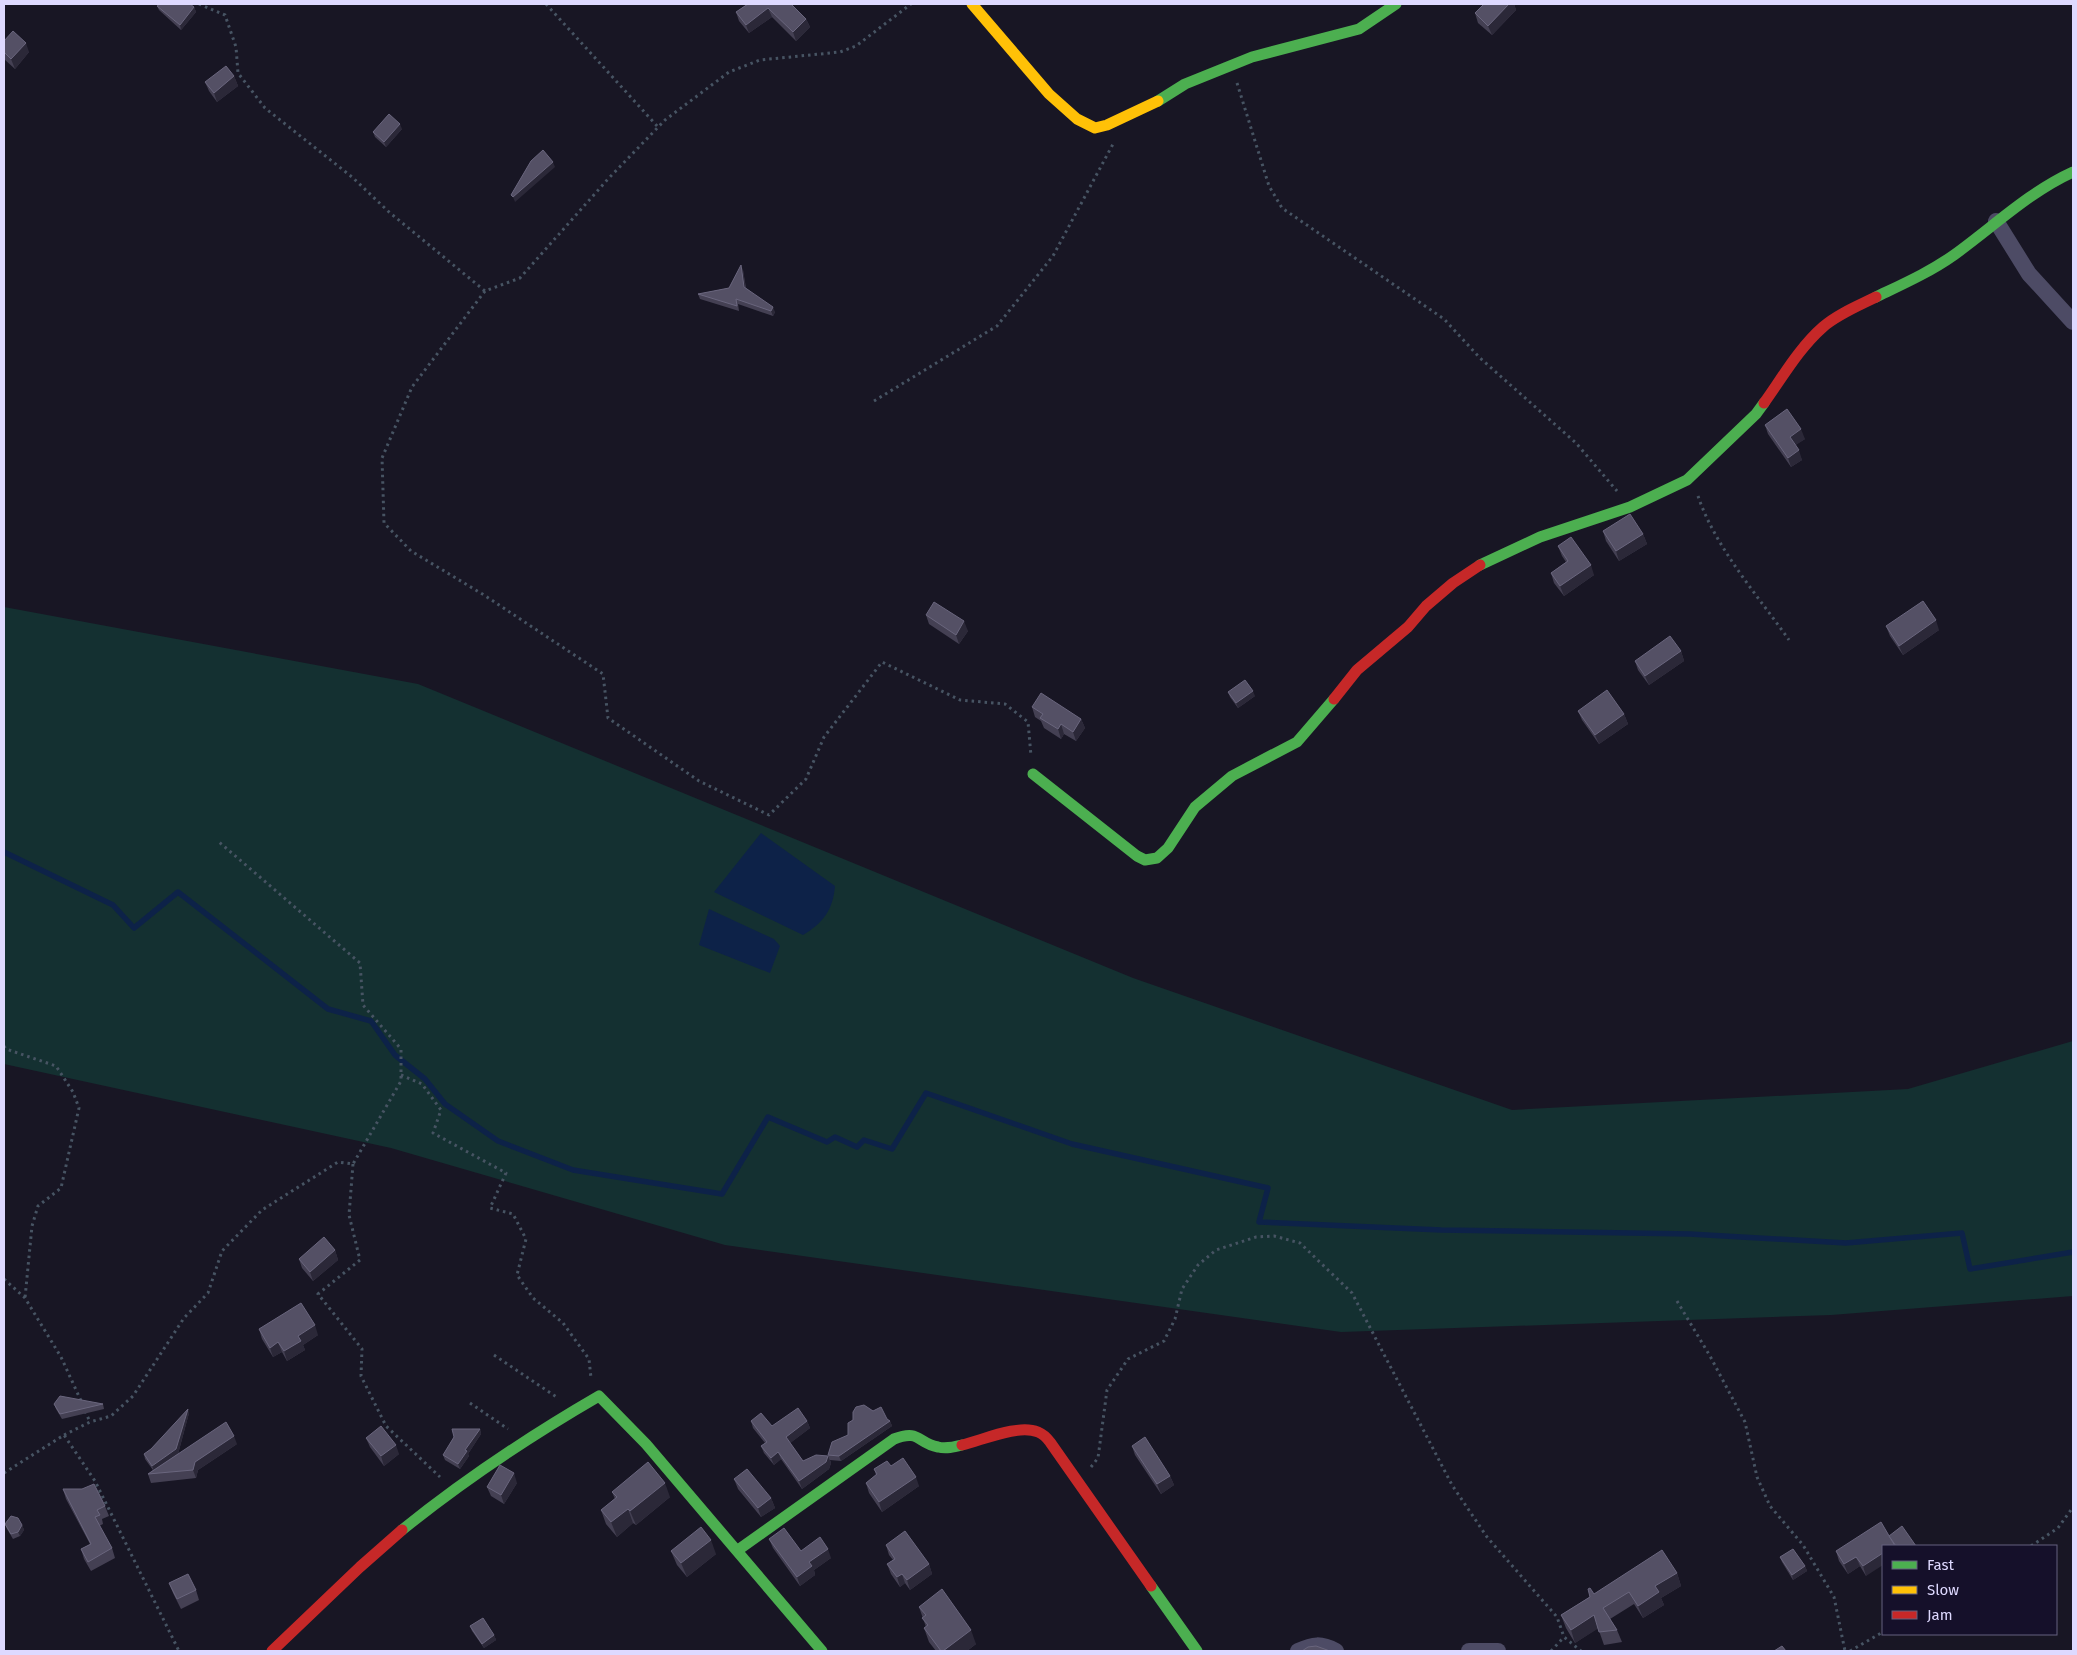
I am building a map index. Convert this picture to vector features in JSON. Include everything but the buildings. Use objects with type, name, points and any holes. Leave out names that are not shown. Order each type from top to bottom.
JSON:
[{"type":"street","points":[[972,4],[1049,94],[1077,118],[1095,128],[1107,125],[1154,103],[1185,84],[1230,66],[1261,55],[1359,29],[1396,4]]},
{"type":"street","points":[[1033,774],[1137,856],[1145,860],[1157,858],[1168,848],[1195,807],[1232,776],[1297,742],[1319,718],[1357,670],[1408,627],[1426,606],[1453,583],[1487,560],[1540,536],[1585,523],[1630,506],[1665,492],[1687,480],[1756,414],[1803,349],[1824,327],[1849,310],[1920,276],[1952,256],[1996,221],[2049,183],[2073,172]]},
{"type":"street","points":[[1996,221],[2029,274],[2073,322]]},
{"type":"street","points":[[272,1651],[374,1554],[455,1490],[525,1441],[599,1396],[646,1444],[822,1651]]},
{"type":"street","points":[[738,1550],[894,1439],[906,1434],[915,1435],[931,1444],[944,1448],[1008,1433],[1026,1430],[1039,1432],[1050,1442],[1197,1651]]},
{"type":"street","points":[[1298,1651],[1307,1647],[1325,1645],[1336,1651]]},
{"type":"street","points":[[1469,1651],[1498,1651]]},
{"type":"path","points":[[198,4],[225,15],[236,47],[238,73],[265,108],[352,177],[389,212],[485,291]]},
{"type":"path","points":[[546,4],[658,127]]},
{"type":"path","points":[[910,4],[856,46],[840,52],[760,60],[729,72],[658,127],[608,179],[520,278],[485,291],[412,387],[382,458],[384,522],[411,551],[484,595],[603,674],[608,718],[699,781],[769,816],[806,779],[824,737],[882,662],[960,700],[1005,704],[1028,722],[1033,774]]},
{"type":"path","points":[[1230,66],[1244,102],[1270,186],[1282,208],[1444,320],[1480,358],[1576,443],[1630,506]]},
{"type":"path","points":[[874,401],[998,326],[1054,256],[1115,140]]},
{"type":"path","points":[[1700,469],[1695,485],[1704,513],[1730,556],[1789,640]]},
{"type":"path","points":[[219,842],[360,963],[363,1005],[401,1049],[401,1082],[353,1164],[349,1215],[360,1260],[318,1294],[362,1350],[362,1376],[386,1426],[455,1490]]},
{"type":"path","points":[[4,1046],[6,1049],[56,1066],[73,1092],[79,1108],[61,1188],[38,1206],[34,1219],[25,1298]]},
{"type":"path","points":[[401,1075],[422,1084],[441,1110],[433,1133],[506,1172],[490,1208],[513,1214],[526,1239],[517,1275],[533,1298],[563,1323],[589,1359],[592,1386],[599,1396]]},
{"type":"path","points":[[4,1473],[64,1435],[90,1422],[111,1416],[133,1396],[184,1318],[208,1292],[222,1252],[262,1210],[338,1162],[353,1164]]},
{"type":"path","points":[[1078,1483],[1098,1458],[1107,1390],[1128,1359],[1164,1341],[1175,1319],[1182,1289],[1198,1265],[1216,1250],[1256,1237],[1274,1236],[1300,1243],[1352,1294],[1452,1485],[1487,1537],[1557,1617],[1564,1637],[1581,1651]]},
{"type":"path","points":[[4,1279],[25,1298],[60,1358],[90,1422]]},
{"type":"path","points":[[1677,1301],[1710,1356],[1744,1422],[1757,1477],[1770,1506],[1803,1545],[1834,1597],[1845,1651]]},
{"type":"path","points":[[494,1355],[575,1410]]},
{"type":"path","points":[[470,1402],[525,1441]]},
{"type":"path","points":[[64,1435],[95,1481],[179,1651]]},
{"type":"path","points":[[2032,1545],[2058,1528],[2073,1507]]},
{"type":"path","points":[[1850,1651],[1882,1633]]},
{"type":"path","points":[[1551,1651],[1564,1637]]},
{"type":"green space","points":[[4,607],[418,684],[1133,978],[1512,1110],[1908,1089],[2073,1041],[2073,1296],[1831,1315],[1341,1332],[725,1245],[391,1148],[4,1064]]},
{"type":"water","points":[[761,833],[835,886],[832,902],[826,915],[816,926],[803,935],[714,892]]},
{"type":"water","points":[[709,909],[774,939],[780,946],[770,973],[699,945]]},
{"type":"waterway","points":[[4,852],[113,905],[134,928],[178,892],[328,1009],[371,1021],[395,1055],[425,1079],[445,1104],[498,1141],[573,1170],[722,1194],[768,1117],[827,1142],[835,1137],[857,1147],[864,1140],[892,1149],[926,1093],[1072,1144],[1268,1188],[1259,1222],[1441,1230],[1690,1234],[1846,1243],[1962,1233],[1970,1269],[2073,1252]]},
{"type":"traffic: fast","points":[[1158,101],[1185,84],[1252,57],[1359,29],[1396,4]]},
{"type":"traffic: fast","points":[[1876,297],[1916,278],[1945,261],[2041,189],[2073,172]]},
{"type":"traffic: fast","points":[[1480,565],[1540,537],[1630,507],[1687,480],[1756,414],[1764,403]]},
{"type":"traffic: fast","points":[[1033,774],[1137,856],[1145,860],[1157,858],[1168,848],[1195,807],[1232,776],[1297,742],[1334,699]]},
{"type":"traffic: fast","points":[[402,1530],[498,1459],[599,1396],[646,1444],[822,1651]]},
{"type":"traffic: fast","points":[[738,1550],[894,1439],[909,1435],[941,1448],[962,1445]]},
{"type":"traffic: fast","points":[[1151,1586],[1197,1651]]},
{"type":"traffic: slow","points":[[972,4],[1049,94],[1077,119],[1095,128],[1107,125],[1158,101]]},
{"type":"traffic: jam","points":[[1764,403],[1814,335],[1842,314],[1876,297]]},
{"type":"traffic: jam","points":[[1334,699],[1357,670],[1408,627],[1426,606],[1453,583],[1480,565]]},
{"type":"traffic: jam","points":[[962,1445],[1011,1431],[1030,1430],[1043,1435],[1050,1442],[1151,1586]]},
{"type":"traffic: jam","points":[[272,1651],[360,1567],[402,1530]]}]
